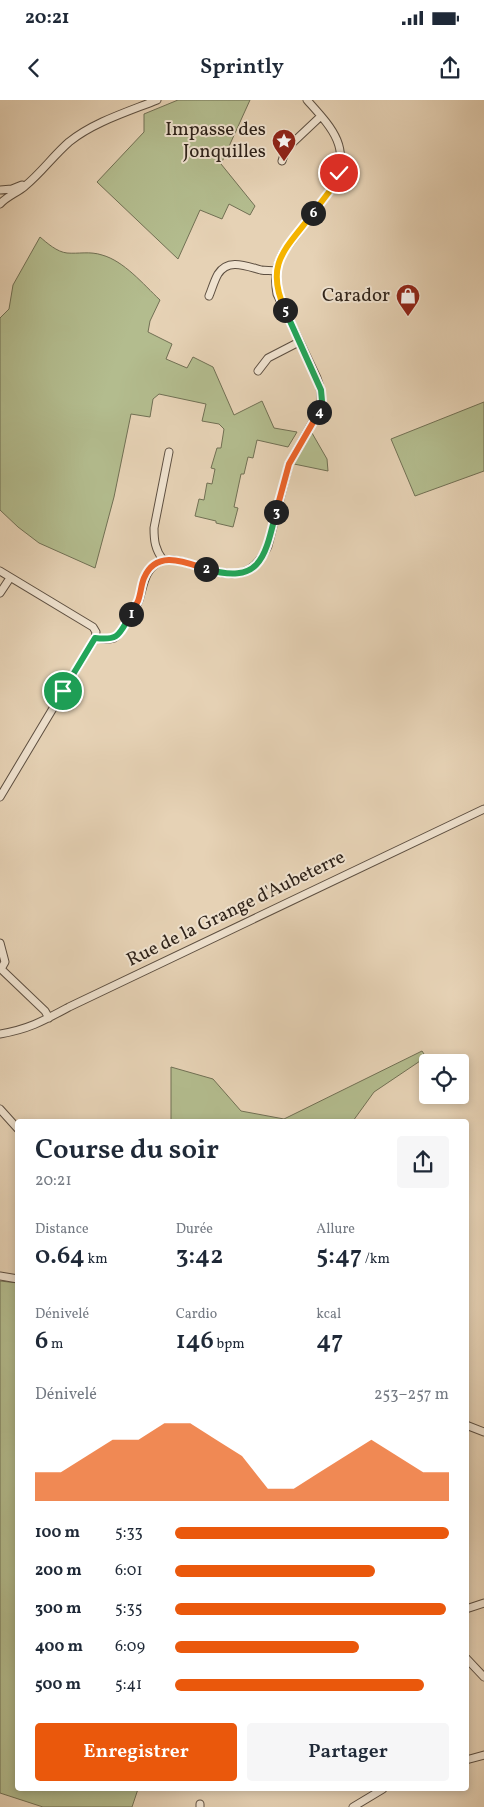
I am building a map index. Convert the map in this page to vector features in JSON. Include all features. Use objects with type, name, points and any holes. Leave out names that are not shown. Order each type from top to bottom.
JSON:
[{"type":"street","points":[[0,204],[4,197],[29,182],[60,150],[87,130],[156,100]]},
{"type":"street","points":[[95,638],[108,640],[119,634],[138,601],[144,578],[148,571],[163,560],[172,559],[224,574],[238,574],[248,571],[257,564],[268,546],[289,464],[320,409],[322,401],[317,378],[299,342],[278,294],[276,285],[278,262],[284,251],[335,184],[339,173],[341,152],[338,140],[331,127],[307,100]]},
{"type":"street","points":[[282,161],[286,149],[321,116]]},
{"type":"street","points":[[0,190],[12,189],[29,182]]},
{"type":"street","points":[[208,296],[218,274],[229,265],[242,264],[263,270],[276,271]]},
{"type":"street","points":[[258,371],[268,358],[299,342]]},
{"type":"street","points":[[163,560],[156,551],[154,528],[169,452]]},
{"type":"street","points":[[0,571],[93,627],[96,632],[95,638],[0,797]]},
{"type":"street","points":[[0,593],[10,578]]},
{"type":"street","name":"Rue de la Grange d'Aubeterre","points":[[0,1034],[22,1030],[39,1024],[484,809]]},
{"type":"street","points":[[0,944],[5,962],[1,968],[45,1011],[49,1018]]},
{"type":"street","points":[[0,1109],[15,1126]]},
{"type":"street","points":[[0,1276],[15,1278]]},
{"type":"street","points":[[469,1426],[484,1432]]},
{"type":"street","points":[[469,1608],[484,1603]]},
{"type":"street","points":[[469,1661],[484,1677]]},
{"type":"street","points":[[469,1759],[484,1755]]},
{"type":"street","points":[[353,1807],[380,1791]]},
{"type":"green space","points":[[178,100],[250,100],[221,164],[255,206],[250,215],[229,204],[222,219],[200,210],[178,259],[97,182],[144,132],[144,114]]},
{"type":"green space","points":[[40,237],[60,251],[98,254],[118,262],[126,268],[160,300],[150,321],[148,332],[172,344],[166,359],[187,368],[193,357],[213,367],[234,415],[262,401],[274,428],[297,432],[288,447],[257,440],[253,458],[248,457],[244,474],[241,474],[234,507],[238,508],[233,527],[195,516],[199,499],[204,500],[207,483],[212,484],[215,469],[211,468],[217,448],[221,448],[224,429],[219,424],[202,421],[206,404],[159,394],[153,399],[150,417],[131,414],[114,497],[95,568],[39,543],[0,510],[0,318],[9,309],[13,285]]},
{"type":"green space","points":[[484,402],[484,471],[415,496],[391,439]]},
{"type":"green space","points":[[312,433],[327,459],[328,471],[294,464]]},
{"type":"green space","points":[[422,1051],[424,1054],[419,1054],[419,1062],[374,1092],[354,1119],[284,1119]]},
{"type":"green space","points":[[171,1067],[213,1079],[241,1111],[284,1119],[171,1119]]},
{"type":"green space","points":[[0,1281],[15,1283],[15,1791],[137,1791],[132,1807],[43,1807],[0,1793]]},
{"type":"place","name":"Impasse des Jonquilles","points":[[284,162]]},
{"type":"place","name":"Carador","points":[[408,317]]},
{"type":"route","points":[[63,691],[95,638],[108,640],[119,634],[138,601],[144,578],[148,571],[156,564],[163,560],[172,559],[224,574],[238,574],[248,571],[263,557],[268,546],[289,464],[320,409],[322,401],[317,378],[278,294],[276,271],[284,251],[335,184],[339,173]]}]
